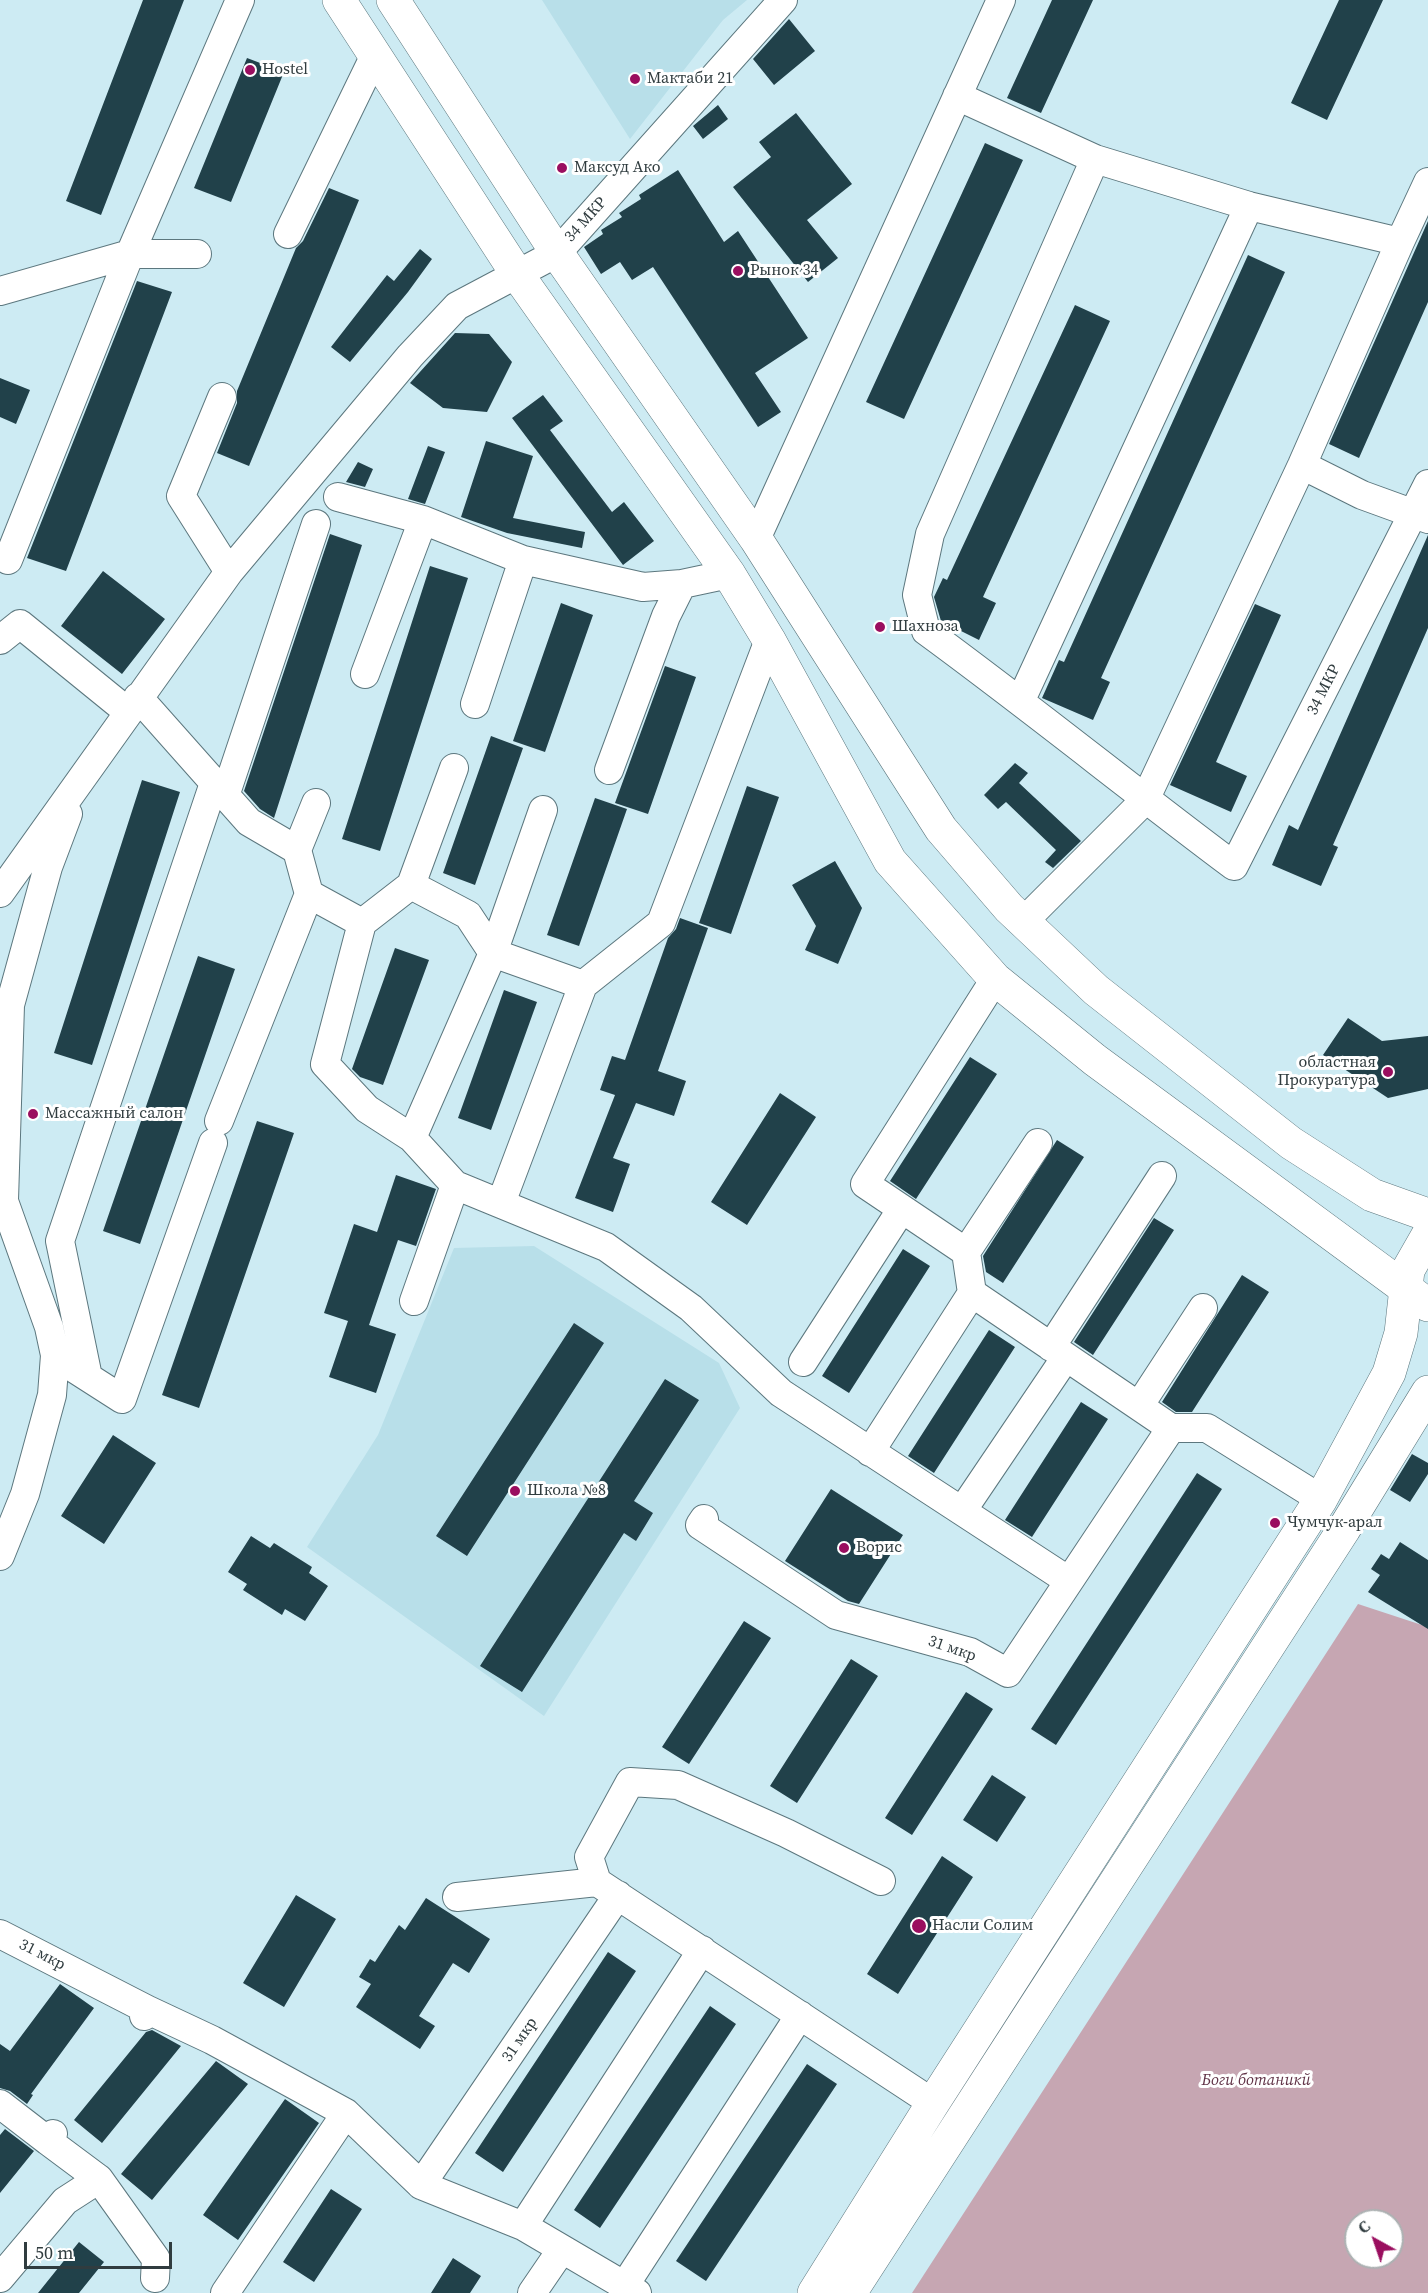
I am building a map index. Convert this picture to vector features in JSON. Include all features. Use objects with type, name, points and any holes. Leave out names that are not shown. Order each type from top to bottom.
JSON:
[{"type":"main road","points":[[339,0],[517,274],[729,574],[769,640],[890,861],[995,980],[1095,1060],[1417,1297]]},
{"type":"main road","points":[[393,0],[557,253],[756,539],[941,829],[1023,922],[1096,990],[1291,1143],[1372,1195],[1428,1215]]},
{"type":"main road","points":[[814,2293],[933,2103],[1321,1499],[1389,1373],[1401,1333],[1417,1297],[1408,1270],[1428,1235]]},
{"type":"main road","points":[[850,2293],[1319,1568],[1428,1392]]},
{"type":"street","points":[[8,560],[130,254],[240,0]]},
{"type":"street","name":"34 МКР","points":[[557,253],[783,0]]},
{"type":"street","points":[[756,539],[1001,0]]},
{"type":"street","points":[[288,234],[375,55]]},
{"type":"street","points":[[957,96],[1095,159],[1249,206],[1400,242]]},
{"type":"street","points":[[1095,159],[930,534],[917,595],[926,631],[1021,700],[1145,800]]},
{"type":"street","points":[[1023,922],[1145,800],[1302,465],[1428,182]]},
{"type":"street","points":[[1021,700],[1249,206]]},
{"type":"street","points":[[0,893],[229,572],[410,356],[457,306],[557,253]]},
{"type":"street","points":[[0,291],[130,254],[197,254]]},
{"type":"street","points":[[222,397],[181,496],[229,572]]},
{"type":"street","points":[[1302,465],[1362,495],[1421,516]]},
{"type":"street","name":"34 МКР","points":[[1145,800],[1234,866],[1421,516],[1428,484]]},
{"type":"street","points":[[338,497],[423,520],[523,560],[643,587],[682,584],[729,574]]},
{"type":"street","points":[[365,674],[423,520]]},
{"type":"street","points":[[88,1377],[60,1240],[315,524]]},
{"type":"street","points":[[475,704],[523,560]]},
{"type":"street","points":[[609,770],[666,616],[682,584]]},
{"type":"street","points":[[0,640],[20,624],[133,704],[249,822],[297,850]]},
{"type":"street","points":[[501,1203],[583,985],[661,923],[769,640]]},
{"type":"street","points":[[0,1556],[25,1494],[52,1395],[55,1355],[49,1327],[2,1195],[10,1005],[48,867],[67,816],[133,704]]},
{"type":"street","points":[[454,768],[411,885],[362,923],[325,1064],[367,1109],[412,1138],[455,1185],[606,1247],[691,1308],[781,1393],[1069,1581]]},
{"type":"street","points":[[55,1355],[122,1399],[216,1132],[309,894],[297,850],[315,803]]},
{"type":"street","points":[[412,1138],[493,954],[543,810]]},
{"type":"street","points":[[411,885],[468,915],[493,954],[583,985]]},
{"type":"street","points":[[309,894],[362,923]]},
{"type":"street","points":[[966,1252],[865,1184],[995,980]]},
{"type":"street","points":[[870,1452],[972,1293],[966,1252],[1038,1143]]},
{"type":"street","points":[[962,1511],[1162,1176]]},
{"type":"street","points":[[414,1300],[455,1185]]},
{"type":"street","points":[[803,1362],[901,1210]]},
{"type":"street","points":[[972,1293],[1171,1428],[1207,1428],[1321,1499]]},
{"type":"street","points":[[1139,1406],[1203,1308]]},
{"type":"street","name":"31 мкр","points":[[702,1522],[836,1615],[970,1652],[1008,1673],[1171,1428]]},
{"type":"street","points":[[881,1881],[786,1833],[678,1785],[630,1782],[589,1857],[608,1888],[933,2103]]},
{"type":"street","points":[[458,1897],[608,1888]]},
{"type":"street","name":"31 мкр","points":[[421,2185],[608,1888]]},
{"type":"street","name":"31 мкр","points":[[0,1934],[146,2013],[212,2040],[346,2113],[421,2185],[523,2226],[631,2289],[800,2015]]},
{"type":"street","points":[[523,2226],[702,1950]]},
{"type":"street","points":[[0,2104],[51,2137],[99,2179],[156,2259],[155,2278]]},
{"type":"street","points":[[225,2293],[346,2113]]},
{"type":"street","points":[[0,2278],[65,2201],[99,2179]]},
{"type":"street","points":[[532,2293],[562,2249]]},
{"type":"shaded area","name":"Мактаби 21","points":[[542,0],[747,0],[723,20],[630,139]]},
{"type":"shaded area","name":"Школа №8","points":[[534,1246],[719,1363],[740,1408],[544,1716],[307,1547],[378,1435],[454,1248]]},
{"type":"green space","name":"Боги ботаникй","points":[[1358,1604],[1428,1627],[1428,2293],[912,2293]]},
{"type":"building","points":[[143,0],[184,0],[101,215],[66,201]]},
{"type":"building","points":[[1052,0],[1093,0],[1041,113],[1007,98]]},
{"type":"building","points":[[1339,0],[1383,0],[1327,120],[1291,103]]},
{"type":"building","points":[[789,19],[815,51],[774,85],[753,59]]},
{"type":"building","points":[[247,58],[284,72],[231,202],[194,188]]},
{"type":"building","points":[[718,105],[728,119],[703,139],[693,126]]},
{"type":"building","points":[[796,113],[852,184],[807,220],[838,258],[808,282],[733,187],[771,157],[759,142]]},
{"type":"building","points":[[985,143],[1023,160],[904,419],[866,402]]},
{"type":"building","points":[[678,170],[724,242],[738,231],[808,338],[755,373],[781,412],[758,427],[653,267],[632,280],[620,262],[601,274],[584,247],[603,234],[601,230],[622,217],[619,213],[641,199],[639,195]]},
{"type":"building","points":[[329,188],[359,200],[249,466],[217,453],[237,403],[237,391],[296,248],[303,241]]},
{"type":"building","points":[[1428,221],[1428,302],[1359,458],[1329,444]]},
{"type":"building","points":[[420,249],[432,259],[350,362],[331,347],[387,275],[394,281]]},
{"type":"building","points":[[1248,255],[1285,272],[1101,678],[1110,682],[1093,720],[1042,698],[1059,660],[1064,662]]},
{"type":"building","points":[[137,281],[172,292],[66,571],[27,558]]},
{"type":"building","points":[[1075,305],[1110,321],[983,597],[996,603],[979,640],[941,621],[934,597],[943,578],[947,580]]},
{"type":"building","points":[[455,333],[489,334],[512,362],[487,412],[443,408],[410,383]]},
{"type":"building","points":[[0,378],[30,390],[16,424],[0,417]]},
{"type":"building","points":[[543,395],[563,421],[550,430],[612,512],[624,502],[654,541],[623,565],[512,418]]},
{"type":"building","points":[[486,441],[533,456],[513,518],[585,532],[582,548],[507,533],[461,517]]},
{"type":"building","points":[[428,446],[445,452],[425,504],[408,499]]},
{"type":"building","points":[[358,462],[373,469],[365,487],[346,482]]},
{"type":"building","points":[[330,534],[362,545],[274,818],[260,809],[244,791]]},
{"type":"building","points":[[1428,535],[1428,628],[1333,845],[1338,847],[1321,886],[1272,865],[1289,825],[1298,830]]},
{"type":"building","points":[[430,566],[468,578],[380,851],[342,839]]},
{"type":"building","points":[[103,571],[165,619],[122,674],[61,626]]},
{"type":"building","points":[[561,603],[593,615],[545,752],[513,741]]},
{"type":"building","points":[[1255,604],[1281,615],[1216,762],[1247,776],[1231,812],[1170,785]]},
{"type":"building","points":[[665,666],[696,677],[648,814],[615,803]]},
{"type":"building","points":[[491,736],[523,748],[475,885],[443,873]]},
{"type":"building","points":[[1015,763],[1028,773],[1019,783],[1081,841],[1053,868],[1045,862],[1056,850],[1006,802],[998,809],[984,795]]},
{"type":"building","points":[[142,780],[180,792],[92,1065],[54,1053]]},
{"type":"building","points":[[747,786],[779,797],[731,934],[699,923]]},
{"type":"building","points":[[595,798],[627,809],[579,946],[547,935]]},
{"type":"building","points":[[835,861],[862,908],[838,964],[805,950],[816,926],[792,885]]},
{"type":"building","points":[[680,918],[708,928],[658,1071],[686,1081],[674,1116],[636,1103],[613,1158],[630,1164],[613,1212],[575,1198],[615,1095],[600,1090],[612,1056],[625,1060],[668,938],[676,929]]},
{"type":"building","points":[[395,948],[429,960],[383,1085],[360,1077],[352,1069]]},
{"type":"building","points":[[198,956],[235,969],[140,1244],[103,1231]]},
{"type":"building","points":[[504,990],[537,1002],[491,1130],[458,1118]]},
{"type":"building","name":"областная Прокуратура","points":[[1348,1018],[1382,1041],[1428,1036],[1428,1089],[1388,1098],[1323,1055]]},
{"type":"building","points":[[970,1057],[997,1074],[916,1199],[890,1181]]},
{"type":"building","points":[[780,1093],[816,1117],[747,1225],[711,1202]]},
{"type":"building","points":[[257,1121],[294,1133],[199,1408],[162,1395]]},
{"type":"building","points":[[1057,1140],[1084,1157],[1003,1283],[986,1272],[983,1256]]},
{"type":"building","points":[[396,1175],[436,1189],[416,1246],[398,1240],[369,1325],[396,1334],[376,1393],[329,1377],[348,1321],[324,1313],[354,1224],[377,1232]]},
{"type":"building","points":[[1154,1218],[1174,1230],[1093,1355],[1074,1342]]},
{"type":"building","points":[[903,1249],[930,1266],[849,1393],[822,1376]]},
{"type":"building","points":[[1242,1275],[1269,1292],[1192,1412],[1176,1412],[1162,1402]]},
{"type":"building","points":[[574,1323],[604,1343],[467,1556],[436,1536]]},
{"type":"building","points":[[989,1330],[1015,1347],[934,1473],[908,1456]]},
{"type":"building","points":[[665,1379],[699,1400],[634,1501],[653,1513],[636,1541],[624,1533],[522,1692],[480,1666]]},
{"type":"building","points":[[1081,1402],[1108,1419],[1032,1537],[1005,1520]]},
{"type":"building","points":[[113,1435],[156,1463],[104,1544],[61,1516]]},
{"type":"building","points":[[1412,1454],[1428,1463],[1428,1474],[1410,1502],[1390,1490]]},
{"type":"building","points":[[1197,1473],[1222,1489],[1056,1745],[1031,1729]]},
{"type":"building","name":"Ворис","points":[[831,1489],[903,1535],[859,1604],[848,1601],[785,1561]]},
{"type":"building","points":[[251,1536],[270,1548],[274,1543],[312,1567],[309,1573],[328,1586],[305,1621],[285,1609],[282,1615],[243,1590],[247,1584],[228,1572]]},
{"type":"building","points":[[1400,1542],[1428,1560],[1428,1629],[1368,1592],[1380,1575],[1371,1569],[1381,1554],[1389,1559]]},
{"type":"building","points":[[744,1621],[771,1638],[689,1764],[662,1747]]},
{"type":"building","points":[[851,1659],[878,1676],[797,1803],[770,1786]]},
{"type":"building","points":[[966,1692],[993,1709],[912,1835],[885,1818]]},
{"type":"building","points":[[992,1775],[1026,1797],[997,1842],[963,1820]]},
{"type":"building","points":[[942,1856],[973,1877],[898,1994],[867,1974]]},
{"type":"building","points":[[296,1895],[336,1919],[284,2007],[243,1983]]},
{"type":"building","points":[[426,1898],[490,1939],[469,1973],[453,1963],[419,2016],[435,2026],[420,2049],[356,2007],[371,1984],[359,1977],[370,1959],[375,1962],[399,1925],[405,1930]]},
{"type":"building","points":[[608,1952],[636,1971],[503,2172],[475,2153]]},
{"type":"building","points":[[60,1984],[94,2008],[31,2094],[33,2095],[27,2104],[10,2091],[0,2088],[0,2044],[10,2051]]},
{"type":"building","points":[[710,2006],[736,2024],[600,2228],[574,2210]]},
{"type":"building","points":[[152,2030],[181,2046],[102,2143],[74,2120],[146,2032]]},
{"type":"building","points":[[216,2061],[248,2084],[152,2200],[121,2174]]},
{"type":"building","points":[[807,2064],[837,2084],[706,2281],[676,2261]]},
{"type":"building","points":[[285,2099],[319,2123],[238,2240],[203,2215]]},
{"type":"building","points":[[5,2129],[34,2151],[0,2193],[0,2135]]},
{"type":"building","points":[[331,2189],[362,2209],[314,2282],[283,2262]]},
{"type":"building","points":[[79,2242],[104,2262],[79,2293],[38,2293]]},
{"type":"building","points":[[453,2258],[481,2276],[470,2293],[431,2293]]},
{"type":"place","name":"Hostel","points":[[250,70]]},
{"type":"place","name":"Мактаби 21","points":[[635,79]]},
{"type":"place","name":"Максуд Ако","points":[[562,168]]},
{"type":"place","name":"Рынок 34","points":[[738,271]]},
{"type":"place","name":"Шахноза","points":[[880,627]]},
{"type":"place","name":"областная Прокуратура","points":[[1388,1072]]},
{"type":"place","name":"Массажный салон","points":[[33,1114]]},
{"type":"place","name":"Школа №8","points":[[515,1491]]},
{"type":"place","name":"Чумчук-арал","points":[[1275,1523]]},
{"type":"place","name":"Ворис","points":[[844,1548]]},
{"type":"place","name":"Насли Солим","points":[[919,1926]]}]
